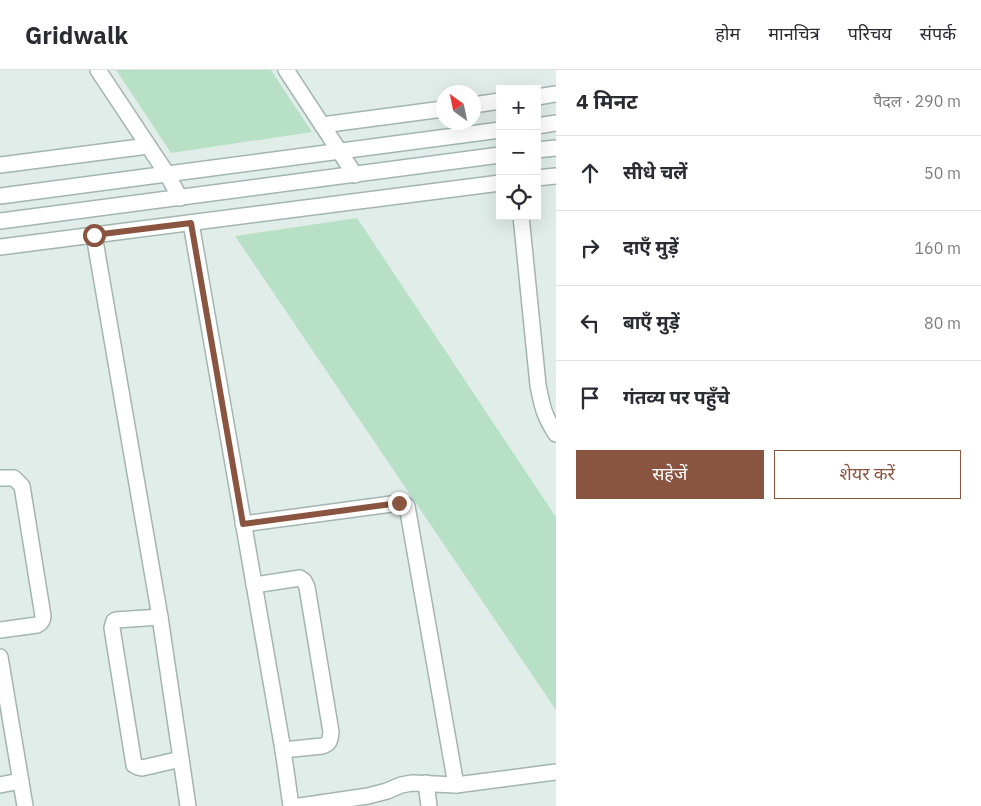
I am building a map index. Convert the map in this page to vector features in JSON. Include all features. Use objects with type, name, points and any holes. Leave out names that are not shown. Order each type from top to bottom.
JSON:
[{"type":"street","points":[[98,70],[167,174],[180,198]]},
{"type":"street","points":[[286,70],[355,175]]},
{"type":"street","points":[[541,96],[556,94]]},
{"type":"street","points":[[481,104],[496,102]]},
{"type":"street","points":[[322,124],[436,110]]},
{"type":"street","points":[[541,125],[556,123]]},
{"type":"street","points":[[0,196],[496,131]]},
{"type":"street","points":[[0,165],[148,146]]},
{"type":"street","points":[[541,150],[556,148]]},
{"type":"street","points":[[0,221],[496,156]]},
{"type":"street","points":[[541,178],[556,176]]},
{"type":"street","points":[[0,247],[496,184]]},
{"type":"street","points":[[521,220],[538,385],[542,405],[548,421],[556,434]]},
{"type":"street","points":[[191,223],[283,750],[291,806]]},
{"type":"street","points":[[94,235],[160,617],[188,806]]},
{"type":"street","points":[[0,478],[14,478],[22,486],[43,620],[41,624],[37,625],[0,630]]},
{"type":"street","points":[[243,524],[399,503],[407,506],[456,785]]},
{"type":"street","points":[[254,585],[300,578],[307,587],[331,732],[330,740],[322,746],[283,750]]},
{"type":"street","points":[[160,617],[116,620],[112,628],[134,765],[142,768],[181,759]]},
{"type":"street","points":[[0,657],[25,806]]},
{"type":"street","points":[[300,806],[368,796],[387,792],[401,785],[412,783],[456,785],[556,772]]},
{"type":"street","points":[[0,785],[21,782]]},
{"type":"street","points":[[426,783],[429,806]]},
{"type":"green space","points":[[116,70],[271,70],[312,132],[171,153]]},
{"type":"green space","points":[[357,218],[556,517],[556,710],[235,236]]},
{"type":"route","points":[[94,235],[191,223],[243,524],[399,503]]}]
